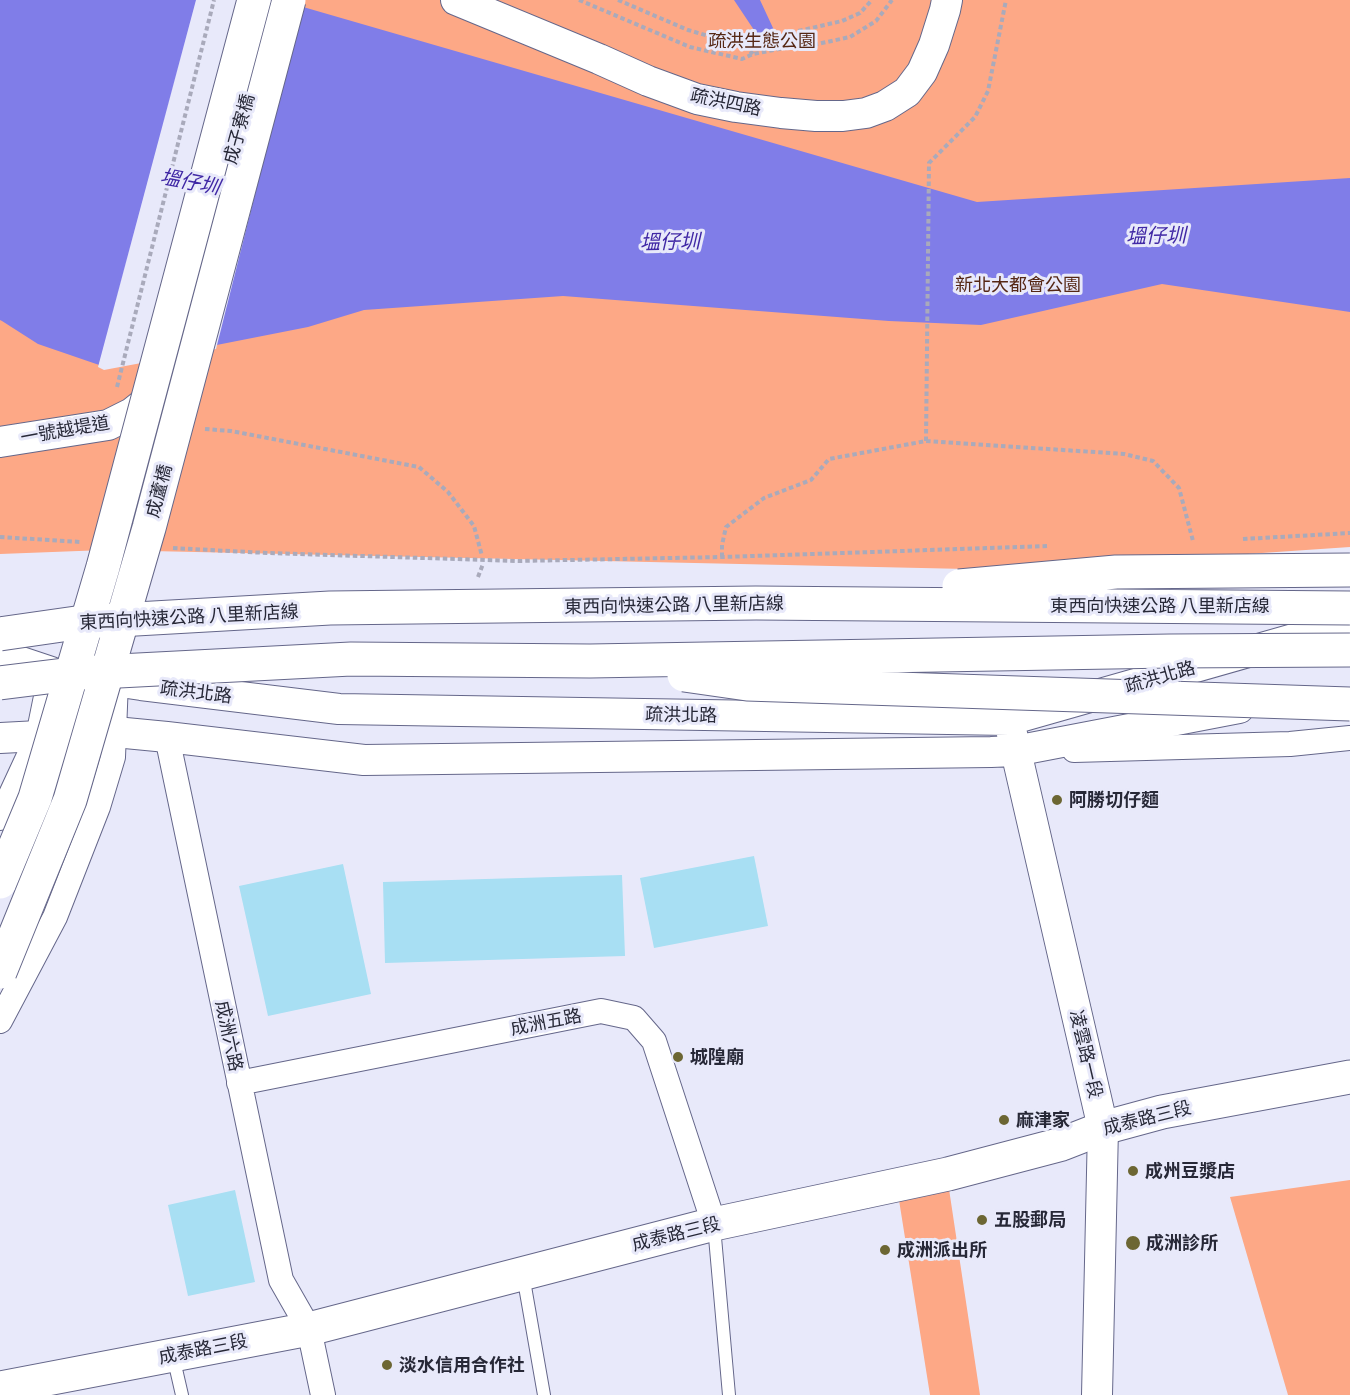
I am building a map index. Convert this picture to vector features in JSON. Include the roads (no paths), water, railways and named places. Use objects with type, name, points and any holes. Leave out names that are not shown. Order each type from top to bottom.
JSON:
[{"type":"main road","name":"成蘆橋","points":[[0,882],[35,798],[96,589],[254,0]]},
{"type":"main road","name":"成蘆橋","points":[[0,972],[69,801],[148,528],[289,0]]},
{"type":"main road","points":[[756,603],[1116,572],[1350,570]]},
{"type":"main road","name":"東西向快速公路 八里新店線","points":[[0,634],[83,622],[330,609],[756,603],[1350,608]]},
{"type":"main road","points":[[0,683],[80,673],[351,659],[590,661],[1350,650]]},
{"type":"main road","points":[[590,661],[747,684],[1350,704]]},
{"type":"main road","name":"成泰路三段","points":[[0,1388],[50,1383],[172,1355],[309,1329],[714,1224],[948,1174],[1062,1144],[1103,1128],[1162,1112],[1350,1077]]},
{"type":"street","name":"成子寮橋","points":[[176,362],[273,0]]},
{"type":"street","name":"疏洪四路","points":[[456,0],[648,81],[697,99],[781,113],[843,116],[866,113],[885,106],[907,92],[922,72],[934,45],[947,0]]},
{"type":"street","name":"一號越堤道","points":[[0,442],[108,425],[120,420],[132,413],[153,394],[176,362]]},
{"type":"street","name":"疏洪北路","points":[[0,668],[51,672],[153,687],[339,709],[1009,720],[1350,623]]},
{"type":"street","points":[[0,655],[51,672],[38,736],[0,818]]},
{"type":"street","points":[[0,1021],[56,917],[98,807],[113,757],[116,681]]},
{"type":"street","points":[[1015,751],[1350,687]]},
{"type":"street","name":"凌雲路一段","points":[[1009,720],[1103,1128],[1098,1395]]},
{"type":"street","points":[[0,738],[115,732],[364,760],[1015,751],[1290,744],[1350,738]]},
{"type":"street","name":"成洲六路","points":[[166,737],[281,1280],[309,1329],[323,1395]]},
{"type":"street","name":"成洲五路","points":[[239,1083],[602,1011],[634,1018],[654,1041],[714,1224]]},
{"type":"lane","points":[[714,1224],[729,1395]]},
{"type":"lane","points":[[523,1274],[544,1395]]},
{"type":"lane","points":[[172,1355],[182,1395]]},
{"type":"water","name":"塭仔圳","points":[[0,0],[279,0],[977,202],[1350,178],[1350,312],[1162,284],[981,325],[889,321],[563,296],[364,310],[308,327],[105,367],[38,344],[0,320]]},
{"type":"water","points":[[734,0],[760,0],[780,43],[764,45]]},
{"type":"place","name":"阿勝切仔麵","points":[[1057,800]]},
{"type":"place","name":"城隍廟","points":[[678,1057]]},
{"type":"place","name":"麻津家","points":[[1004,1120]]},
{"type":"place","name":"成州豆漿店","points":[[1133,1171]]},
{"type":"place","name":"五股郵局","points":[[982,1220]]},
{"type":"place","name":"成洲診所","points":[[1133,1243]]},
{"type":"place","name":"成洲派出所","points":[[885,1250]]},
{"type":"place","name":"淡水信用合作社","points":[[387,1365]]},
{"type":"park label","name":"疏洪生態公園","points":[[762,41]]},
{"type":"park label","name":"新北大都會公園","points":[[1018,285]]}]
